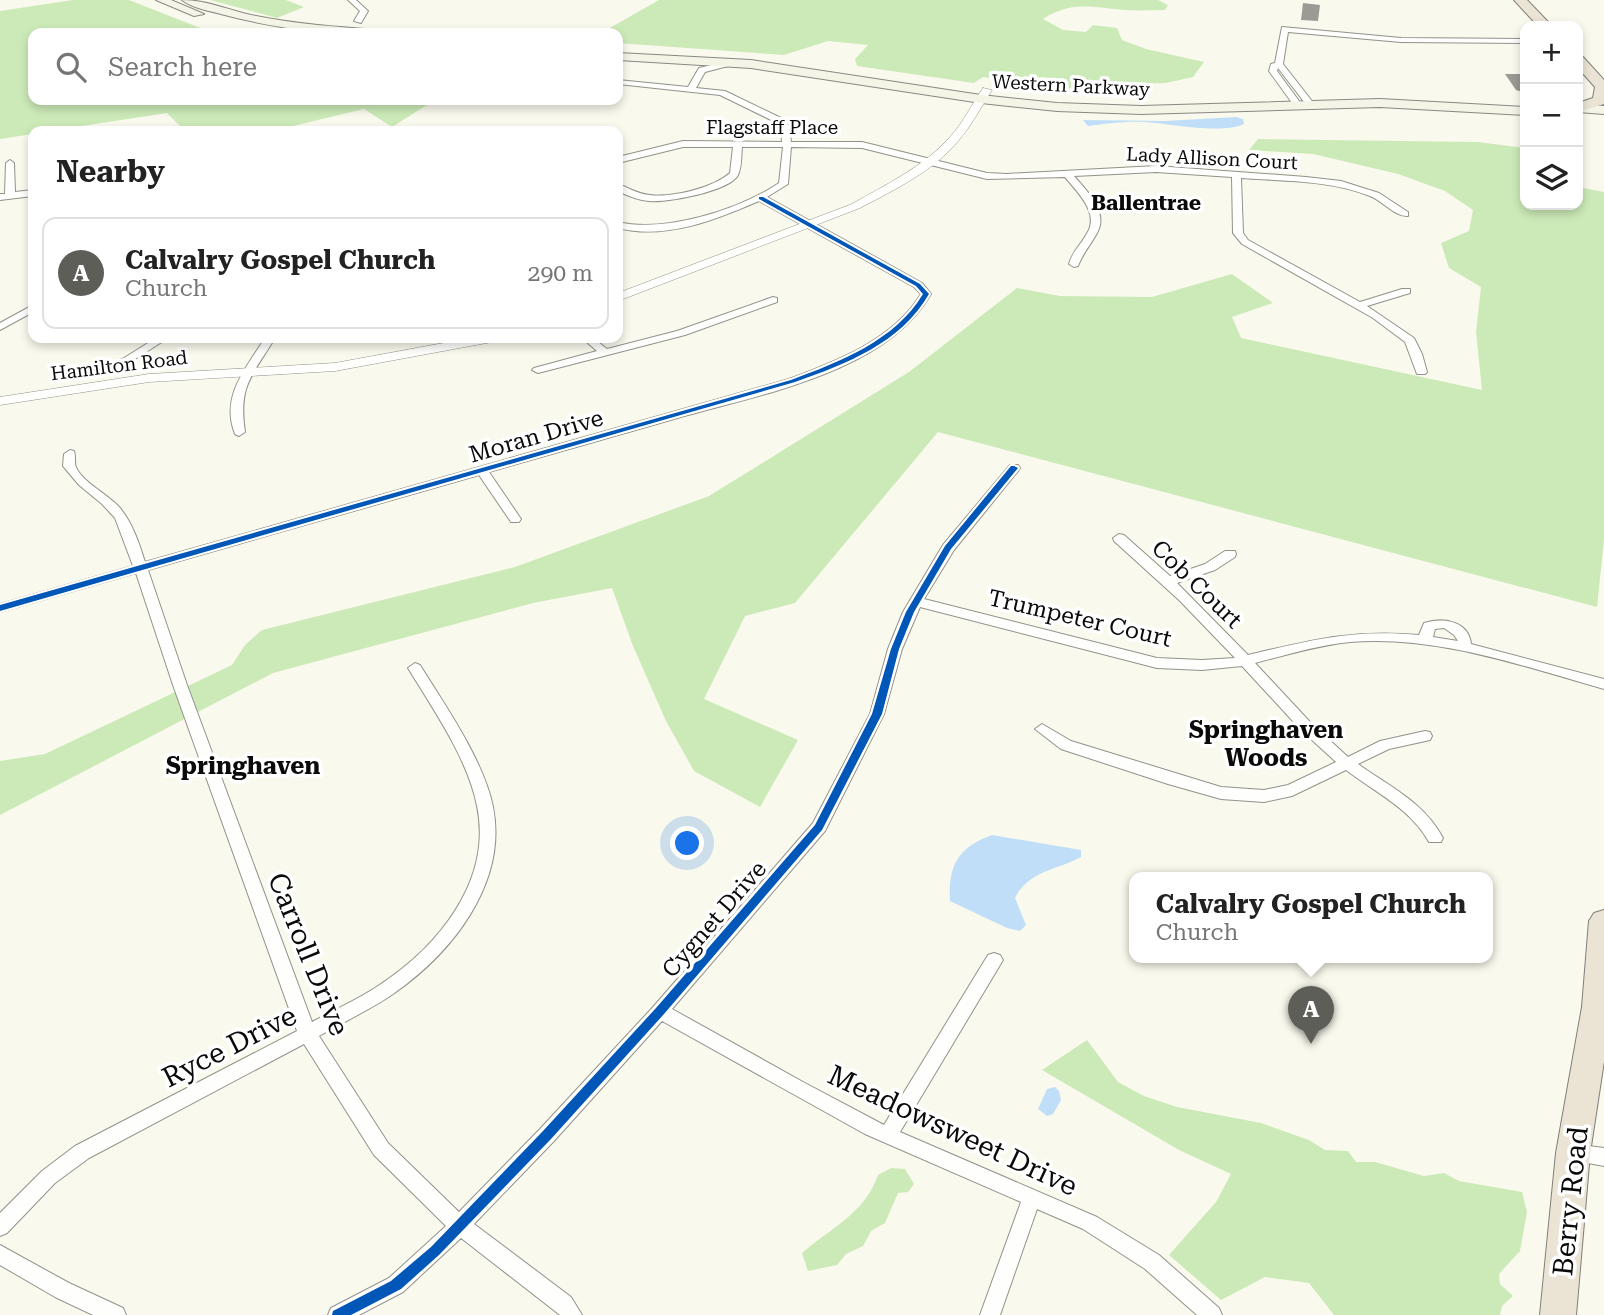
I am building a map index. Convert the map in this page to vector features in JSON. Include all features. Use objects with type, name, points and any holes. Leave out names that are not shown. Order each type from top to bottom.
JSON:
[{"type":"highway","points":[[1520,0],[1540,21]]},
{"type":"highway","points":[[1535,0],[1554,21]]},
{"type":"highway","points":[[1583,54],[1603,83],[1600,101],[1583,106]]},
{"type":"highway","points":[[1583,65],[1603,83]]},
{"type":"highway","points":[[1583,115],[1604,117]]},
{"type":"highway","name":"Berry Road","points":[[1558,1315],[1588,1155],[1604,921]]},
{"type":"main road","points":[[161,0],[205,16],[266,28]]},
{"type":"main road","points":[[187,0],[268,21],[311,28]]},
{"type":"main road","name":"Western Parkway","points":[[623,47],[755,57],[1057,107],[1121,110],[1408,99],[1520,105]]},
{"type":"main road","name":"Western Parkway","points":[[623,56],[729,63],[984,94]]},
{"type":"main road","name":"Western Parkway","points":[[1303,102],[1410,104],[1520,111]]},
{"type":"main road","points":[[1583,108],[1604,110]]},
{"type":"street","points":[[352,0],[364,11],[358,21]]},
{"type":"street","points":[[1303,102],[1279,64],[1285,29],[1401,40],[1520,41]]},
{"type":"street","points":[[689,61],[702,70]]},
{"type":"street","points":[[691,89],[702,70],[729,63]]},
{"type":"street","points":[[623,82],[729,95],[778,120],[785,126],[787,144],[783,184],[761,198],[678,226],[643,229],[623,226]]},
{"type":"street","points":[[623,295],[882,192],[944,150],[956,138],[984,94]]},
{"type":"street","points":[[623,190],[637,197],[662,200],[723,183],[734,174],[738,144]]},
{"type":"street","name":"Flagstaff Place","points":[[623,159],[673,145],[787,144],[868,146],[927,161]]},
{"type":"street","name":"Lady Allison Court","points":[[927,161],[987,176],[1156,169],[1341,184],[1376,195],[1405,214]]},
{"type":"street","points":[[10,163],[5,197],[28,193]]},
{"type":"street","points":[[1067,173],[1094,207],[1097,220],[1093,234],[1076,252],[1074,264]]},
{"type":"street","points":[[1236,174],[1238,233],[1245,242],[1358,306],[1410,340],[1421,372]]},
{"type":"street","points":[[761,198],[809,223]]},
{"type":"street","name":"Moran Drive","points":[[0,608],[483,472],[813,374],[877,344],[905,320],[923,299],[924,289],[809,223]]},
{"type":"street","points":[[1358,306],[1406,290]]},
{"type":"street","points":[[538,370],[695,329],[773,300]]},
{"type":"street","points":[[0,327],[28,311]]},
{"type":"street","points":[[114,368],[155,343]]},
{"type":"street","points":[[247,372],[245,366],[256,343]]},
{"type":"street","points":[[239,432],[235,396],[247,372],[254,366],[267,343]]},
{"type":"street","name":"Hamilton Road","points":[[0,401],[149,378],[335,367],[465,343]]},
{"type":"street","points":[[593,343],[606,353]]},
{"type":"street","name":"Carroll Drive","points":[[71,454],[69,466],[76,477],[118,510],[308,1035],[381,1149],[458,1224],[564,1304],[572,1315]]},
{"type":"street","name":"Cygnet Drive","points":[[338,1315],[396,1284],[435,1251],[458,1224],[547,1135],[660,1011],[818,827],[877,714],[902,627],[948,548],[1014,468]]},
{"type":"street","points":[[483,472],[515,519]]},
{"type":"street","name":"Cob Court","points":[[1119,538],[1170,581],[1299,722],[1348,764],[1412,810],[1424,821],[1435,838]]},
{"type":"street","points":[[1170,581],[1210,567],[1230,554]]},
{"type":"street","name":"Trumpeter Court","points":[[918,602],[1157,663],[1187,665],[1245,661],[1289,647],[1332,639],[1425,639],[1604,684]]},
{"type":"street","name":"Ryce Drive","points":[[0,1227],[44,1182],[80,1153],[308,1035],[387,990],[422,960],[466,911],[478,888],[488,846],[486,806],[435,700],[415,668]]},
{"type":"street","points":[[1042,729],[1066,745],[1222,793],[1264,796],[1292,790],[1385,745],[1425,736]]},
{"type":"street","points":[[888,1135],[994,960]]},
{"type":"street","name":"Meadowsweet Drive","points":[[660,1011],[796,1088],[888,1135],[1090,1223],[1152,1262],[1212,1315]]},
{"type":"street","points":[[990,1315],[1031,1199]]},
{"type":"street","points":[[0,1254],[62,1290],[116,1315]]},
{"type":"green space","points":[[73,0],[129,0],[200,28],[28,28],[28,105],[427,105],[394,126],[364,109],[293,126],[180,126],[167,113],[82,126],[28,126],[28,135],[0,139],[0,11]]},
{"type":"green space","points":[[210,0],[286,0],[304,7],[277,18]]},
{"type":"green space","points":[[659,0],[1158,0],[1168,5],[1165,10],[1074,7],[1043,19],[1063,30],[1086,32],[1093,25],[1117,28],[1122,40],[1146,49],[1204,62],[1193,77],[1166,83],[1131,84],[1113,93],[1010,87],[1002,80],[983,77],[974,83],[857,66],[855,59],[868,45],[828,41],[784,55],[623,43],[623,28],[610,28]]},
{"type":"green space","points":[[1258,139],[1478,142],[1520,147],[1520,210],[1583,210],[1583,188],[1604,192],[1604,540],[1597,607],[938,432],[795,603],[745,616],[704,699],[798,740],[760,807],[694,771],[666,721],[633,646],[612,588],[533,603],[273,673],[0,815],[0,761],[45,754],[232,665],[245,645],[262,630],[515,567],[709,496],[909,372],[1017,288],[1060,296],[1152,297],[1232,274],[1273,303],[1232,317],[1241,338],[1482,390],[1476,332],[1481,287],[1449,268],[1441,243],[1469,231],[1473,210],[1445,191],[1398,174],[1313,154],[1249,150]]},
{"type":"green space","points":[[1087,1040],[1118,1082],[1144,1096],[1177,1107],[1261,1123],[1309,1140],[1325,1150],[1348,1151],[1356,1162],[1375,1162],[1424,1176],[1444,1173],[1459,1181],[1522,1192],[1527,1212],[1520,1251],[1499,1274],[1500,1284],[1513,1296],[1502,1306],[1500,1315],[1334,1315],[1309,1283],[1265,1277],[1221,1300],[1169,1255],[1216,1202],[1231,1174],[1179,1150],[1042,1070]]},
{"type":"green space","points":[[891,1168],[905,1169],[914,1184],[908,1192],[898,1193],[885,1223],[871,1231],[863,1246],[846,1254],[837,1265],[808,1271],[802,1253],[856,1210],[865,1200],[878,1175]]},
{"type":"water","points":[[1236,117],[1243,119],[1244,124],[1222,128],[1136,122],[1088,126],[1083,120],[1165,121]]},
{"type":"water","points":[[992,835],[1081,850],[1081,857],[1044,872],[1021,889],[1015,898],[1026,925],[1020,931],[1007,928],[950,901],[951,878],[958,859],[971,845]]},
{"type":"water","points":[[1055,1087],[1061,1100],[1053,1114],[1047,1116],[1038,1109],[1047,1089]]},
{"type":"building","points":[[1303,3],[1320,5],[1318,21],[1301,20]]},
{"type":"building","points":[[1505,74],[1520,74],[1520,91],[1516,90]]},
{"type":"cycle path","points":[[0,608],[793,381],[868,348],[904,323],[917,309],[926,294],[918,285],[761,198]]},
{"type":"cycle path","points":[[338,1315],[396,1285],[435,1251],[547,1135],[660,1011],[819,827],[877,714],[895,649],[910,612],[948,548],[1014,468]]},
{"type":"place","name":"Calvalry Gospel Church","points":[[1311,1044]]},
{"type":"district","name":"Ballentrae","points":[[1146,203]]},
{"type":"district","name":"Springhaven Woods","points":[[1266,744]]},
{"type":"district","name":"Springhaven","points":[[243,766]]}]
